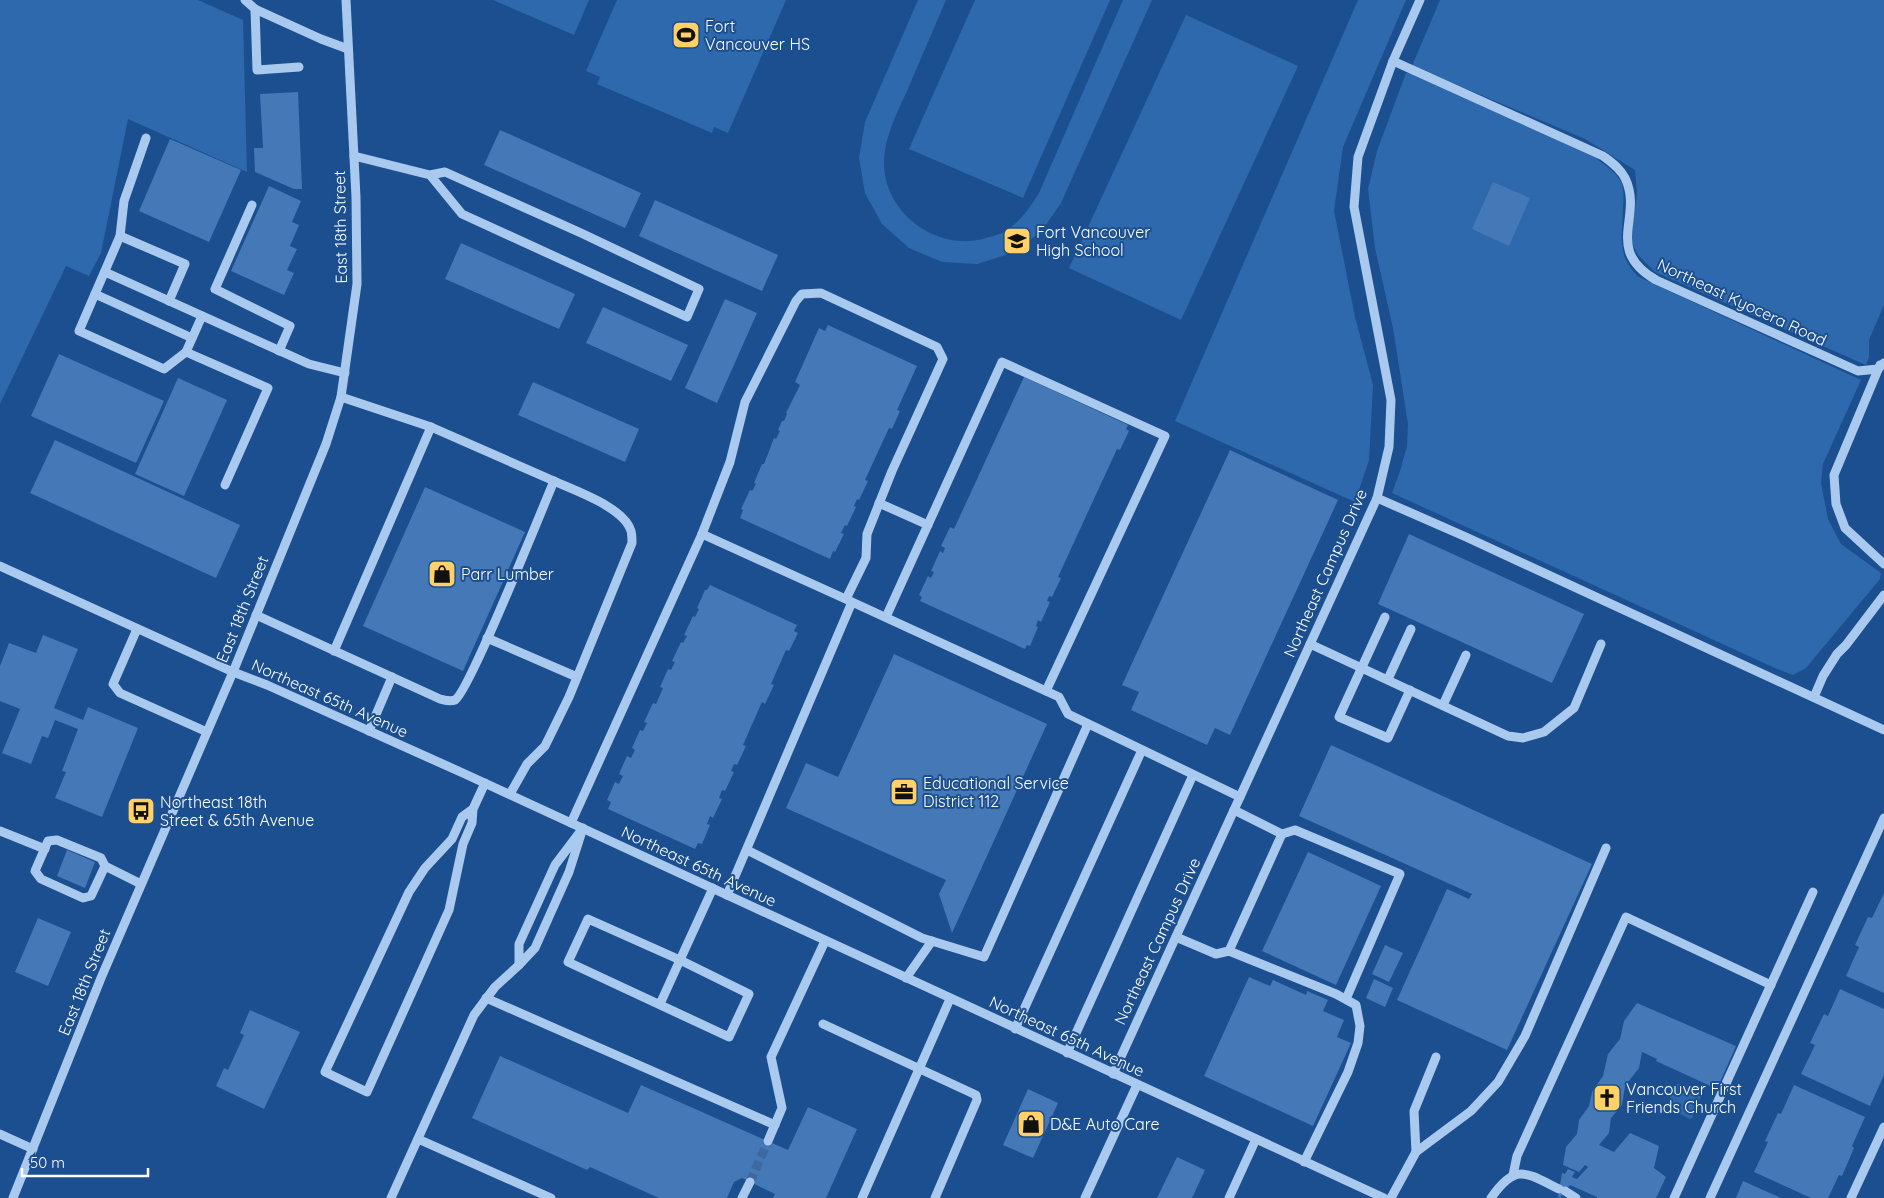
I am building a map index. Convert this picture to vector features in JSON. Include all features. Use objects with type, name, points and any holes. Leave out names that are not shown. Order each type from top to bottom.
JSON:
[{"type":"street","points":[[245,0],[255,9],[348,49]]},
{"type":"street","name":"East 18th Street","points":[[13,1198],[104,972],[233,672],[326,444],[341,397],[357,284],[354,156],[346,0]]},
{"type":"street","name":"Northeast Campus Drive","points":[[1113,1074],[1377,498],[1388,447],[1391,400],[1354,208],[1358,157],[1393,61],[1420,0]]},
{"type":"street","points":[[255,9],[257,70],[298,68]]},
{"type":"street","name":"Northeast Kyocera Road","points":[[1393,61],[1603,156],[1615,165],[1625,178],[1630,193],[1628,247],[1633,261],[1643,272],[1656,280],[1858,371],[1881,366]]},
{"type":"street","points":[[146,138],[124,201],[120,236],[78,331],[164,369],[186,352],[202,316]]},
{"type":"street","points":[[354,156],[430,175],[445,172],[700,289],[686,317],[462,214],[430,175]]},
{"type":"street","points":[[252,205],[215,289],[290,326],[279,351]]},
{"type":"street","points":[[120,236],[185,264],[169,301]]},
{"type":"street","points":[[105,272],[309,364],[345,374]]},
{"type":"street","points":[[571,823],[702,534],[730,462],[744,402],[796,301],[802,294],[810,292],[822,293],[937,346],[944,359],[879,503],[868,534],[866,558],[727,895]]},
{"type":"street","points":[[95,294],[192,338]]},
{"type":"street","points":[[186,352],[268,388],[225,485]]},
{"type":"street","points":[[1884,357],[1834,475],[1836,504],[1845,528],[1884,564]]},
{"type":"street","points":[[886,617],[1002,362],[1165,436],[1046,691]]},
{"type":"street","points":[[341,397],[431,427],[554,481],[612,508],[631,530],[632,543],[577,677],[545,746],[527,764],[510,794]]},
{"type":"street","points":[[334,650],[431,427]]},
{"type":"street","points":[[256,615],[440,699],[455,700],[460,694],[487,638],[554,481]]},
{"type":"street","points":[[1377,498],[1466,537],[1884,730]]},
{"type":"street","points":[[879,503],[928,525]]},
{"type":"street","points":[[702,534],[1059,697],[1068,714],[1240,798]]},
{"type":"street","name":"Northeast 65th Avenue","points":[[0,566],[233,672],[266,684],[510,794],[1384,1198]]},
{"type":"street","points":[[1814,697],[1837,654],[1846,646],[1884,596]]},
{"type":"street","points":[[1385,617],[1339,717],[1388,738],[1410,690]]},
{"type":"street","points":[[137,629],[113,684],[120,693],[207,732]]},
{"type":"street","points":[[1388,680],[1411,630]]},
{"type":"street","points":[[487,638],[577,677]]},
{"type":"street","points":[[1310,644],[1508,736],[1523,738],[1544,732],[1574,708],[1601,644]]},
{"type":"street","points":[[1443,705],[1466,655]]},
{"type":"street","points":[[369,731],[392,677]]},
{"type":"street","points":[[747,850],[922,938],[984,957],[1088,724]]},
{"type":"street","points":[[1015,1029],[1142,750]]},
{"type":"street","points":[[1067,1053],[1193,775]]},
{"type":"street","points":[[473,809],[462,817],[452,839],[425,868],[408,892],[325,1072],[367,1092],[449,910],[463,844],[472,823],[473,809],[485,783]]},
{"type":"street","points":[[1234,810],[1282,834],[1295,830],[1400,874],[1346,1000]]},
{"type":"street","points":[[1710,1198],[1884,818]]},
{"type":"street","points":[[519,965],[519,944],[555,865],[583,828]]},
{"type":"street","points":[[392,1198],[474,1015],[495,987],[534,948],[569,872],[583,828]]},
{"type":"street","points":[[0,831],[45,849]]},
{"type":"street","points":[[1229,951],[1282,834]]},
{"type":"street","points":[[105,866],[91,896],[83,898],[41,879],[35,871],[48,840],[57,840],[101,858],[105,866],[141,884]]},
{"type":"street","points":[[1391,1198],[1416,1152],[1471,1111],[1498,1082],[1525,1036],[1606,848]]},
{"type":"street","points":[[660,1004],[713,888]]},
{"type":"street","points":[[1674,1198],[1813,892]]},
{"type":"street","points":[[1514,1175],[1517,1156],[1626,917],[1771,985]]},
{"type":"street","points":[[588,919],[680,960],[750,994],[729,1037],[568,962],[588,919]]},
{"type":"street","points":[[1176,937],[1216,954],[1229,951],[1356,1005],[1360,1026],[1358,1043],[1348,1072],[1304,1162]]},
{"type":"street","points":[[768,1141],[782,1108],[771,1057],[825,941]]},
{"type":"street","points":[[906,978],[932,941]]},
{"type":"street","points":[[486,998],[775,1125]]},
{"type":"street","points":[[862,1198],[950,999]]},
{"type":"street","points":[[823,1024],[976,1095],[977,1100],[935,1198]]},
{"type":"street","points":[[1416,1152],[1414,1111],[1436,1057]]},
{"type":"street","points":[[1085,1198],[1137,1085]]},
{"type":"street","points":[[1851,1198],[1884,1127]]},
{"type":"street","points":[[0,1134],[33,1149]]},
{"type":"street","points":[[418,1139],[552,1198]]},
{"type":"street","points":[[1229,1198],[1256,1140]]},
{"type":"street","points":[[1491,1198],[1506,1179],[1514,1175],[1530,1175],[1576,1198]]},
{"type":"street","points":[[742,1198],[750,1182]]},
{"type":"shaded area","points":[[0,0],[198,0],[243,20],[247,172],[128,119],[101,253],[89,276],[66,266],[0,404]]},
{"type":"shaded area","points":[[493,0],[589,0],[574,35]]},
{"type":"shaded area","name":"Fort Vancouver HS","points":[[617,0],[786,0],[728,133],[714,127],[712,133],[597,84],[600,77],[586,71]]},
{"type":"shaded area","points":[[918,0],[946,0],[889,133],[884,160],[886,179],[892,196],[902,211],[916,224],[932,234],[949,239],[967,241],[986,238],[1004,232],[1015,224],[1028,210],[1039,193],[1123,0],[1152,0],[1061,203],[1041,232],[1012,253],[977,264],[942,262],[909,248],[882,224],[865,193],[859,158],[865,122]]},
{"type":"shaded area","points":[[975,0],[1110,0],[1023,198],[909,149]]},
{"type":"shaded area","points":[[1358,0],[1406,0],[1343,147],[1334,211],[1355,317],[1373,385],[1369,460],[1355,502],[1175,421]]},
{"type":"shaded area","points":[[1440,0],[1884,0],[1884,305],[1869,340],[1869,357],[1866,365],[1655,272],[1638,255],[1631,242],[1637,193],[1635,170],[1585,139],[1412,66]]},
{"type":"shaded area","points":[[1186,15],[1298,66],[1181,320],[1069,268]]},
{"type":"shaded area","points":[[1406,73],[1416,74],[1596,158],[1610,169],[1619,178],[1623,191],[1623,252],[1631,269],[1639,277],[1861,380],[1823,464],[1821,483],[1828,519],[1841,544],[1881,573],[1880,579],[1806,668],[1793,675],[1775,668],[1392,493],[1407,446],[1408,424],[1393,328],[1375,248],[1368,189],[1377,151]]},
{"type":"shaded area","points":[[1678,1084],[1700,1094],[1701,1097],[1690,1119],[1666,1107]]},
{"type":"building","points":[[298,92],[302,189],[294,189],[255,172],[254,148],[263,148],[260,94]]},
{"type":"building","points":[[500,130],[641,193],[625,228],[484,165]]},
{"type":"building","points":[[170,139],[241,170],[209,242],[139,211]]},
{"type":"building","points":[[1493,182],[1530,198],[1509,246],[1472,229]]},
{"type":"building","points":[[269,186],[301,201],[292,222],[299,225],[290,246],[297,249],[287,270],[294,273],[284,295],[231,271]]},
{"type":"building","points":[[655,200],[778,255],[762,291],[639,236]]},
{"type":"building","points":[[461,243],[575,294],[559,329],[445,279]]},
{"type":"building","points":[[725,299],[757,313],[717,403],[685,388]]},
{"type":"building","points":[[603,307],[688,345],[671,381],[586,343]]},
{"type":"building","points":[[828,325],[917,366],[897,410],[900,411],[892,429],[889,428],[865,480],[868,481],[859,500],[857,499],[854,506],[856,507],[847,526],[845,525],[841,533],[844,534],[830,559],[740,518],[743,510],[741,509],[750,490],[752,491],[756,484],[754,483],[762,464],[764,464],[774,438],[776,439],[780,431],[778,430],[800,385],[795,382],[819,328],[825,331]]},
{"type":"building","points":[[59,354],[164,401],[136,463],[31,416]]},
{"type":"building","points":[[1024,377],[1128,425],[1126,429],[1129,431],[1120,450],[1117,449],[1058,577],[1061,578],[1052,597],[1049,596],[1047,601],[1050,602],[1041,622],[1038,620],[1036,626],[1038,627],[1030,646],[1027,645],[1025,649],[920,601],[922,597],[919,595],[928,576],[931,578],[934,572],[931,571],[940,551],[943,553],[945,548],[941,546],[950,527],[954,529]]},
{"type":"building","points":[[178,378],[227,400],[184,496],[135,474]]},
{"type":"building","points":[[533,382],[639,429],[625,462],[518,415]]},
{"type":"building","points":[[55,440],[240,525],[216,578],[30,493]]},
{"type":"building","points":[[1230,450],[1338,500],[1230,735],[1215,728],[1207,745],[1131,710],[1139,692],[1122,685]]},
{"type":"building","points":[[425,487],[525,532],[463,671],[363,626]]},
{"type":"building","points":[[1409,534],[1584,614],[1552,683],[1378,604]]},
{"type":"building","points":[[710,585],[797,625],[794,631],[798,633],[789,651],[786,650],[771,684],[774,685],[765,704],[762,702],[743,745],[746,746],[737,765],[734,764],[731,771],[734,772],[725,791],[722,790],[719,798],[722,799],[713,818],[710,816],[707,824],[710,825],[702,844],[698,843],[695,849],[608,809],[611,802],[607,800],[615,782],[619,784],[623,776],[619,774],[627,756],[631,758],[635,750],[632,748],[640,730],[643,731],[647,723],[644,722],[653,703],[656,704],[663,688],[660,687],[668,669],[671,670],[675,662],[672,661],[681,642],[683,643],[687,636],[684,635],[693,616],[695,617],[699,609],[697,608],[705,590]]},
{"type":"building","points":[[43,635],[78,649],[54,708],[83,720],[88,707],[138,728],[102,817],[55,798],[66,772],[62,771],[78,729],[55,720],[48,738],[42,736],[31,764],[2,753],[20,709],[0,701],[0,666],[9,643],[36,653]]},
{"type":"building","name":"Educational Service District 112","points":[[894,654],[1047,724],[952,933],[939,894],[946,880],[786,808],[806,763],[838,777]]},
{"type":"building","points":[[1331,745],[1592,864],[1507,1050],[1397,1000],[1447,889],[1469,899],[1472,894],[1299,816]]},
{"type":"building","points":[[67,850],[95,862],[85,888],[57,876]]},
{"type":"building","points":[[1308,852],[1381,886],[1336,985],[1262,951]]},
{"type":"building","points":[[1884,893],[1884,993],[1846,976],[1859,947],[1855,945],[1868,917],[1872,918]]},
{"type":"building","points":[[38,918],[71,932],[48,986],[15,972]]},
{"type":"building","points":[[1385,945],[1403,953],[1389,982],[1372,974]]},
{"type":"building","points":[[1249,977],[1270,986],[1273,980],[1306,995],[1307,991],[1328,1000],[1323,1011],[1344,1020],[1337,1037],[1351,1043],[1313,1126],[1204,1076]]},
{"type":"building","points":[[1374,979],[1393,988],[1385,1007],[1366,998]]},
{"type":"building","points":[[1840,989],[1884,1009],[1884,1075],[1870,1106],[1801,1074],[1815,1045],[1810,1043],[1824,1014],[1828,1016]]},
{"type":"building","name":"Vancouver First Friends Church","points":[[1637,1003],[1736,1046],[1717,1089],[1656,1061],[1657,1059],[1642,1052],[1639,1068],[1625,1086],[1622,1105],[1611,1118],[1609,1133],[1599,1145],[1614,1152],[1630,1133],[1659,1146],[1654,1168],[1666,1177],[1656,1198],[1597,1198],[1570,1185],[1560,1198],[1558,1197],[1562,1173],[1565,1174],[1568,1169],[1575,1172],[1572,1177],[1577,1179],[1588,1167],[1585,1165],[1579,1172],[1563,1165],[1566,1147],[1577,1134],[1579,1120],[1589,1106],[1592,1092],[1603,1076],[1608,1054],[1620,1039],[1624,1021]]},
{"type":"building","points":[[250,1010],[300,1032],[264,1109],[216,1086],[224,1068],[228,1070],[244,1035],[240,1033]]},
{"type":"building","points":[[500,1056],[628,1113],[641,1085],[788,1150],[808,1107],[857,1129],[826,1198],[773,1198],[775,1194],[742,1178],[734,1182],[727,1198],[659,1198],[590,1167],[587,1170],[472,1118]]},
{"type":"building","points":[[1794,1085],[1865,1117],[1852,1146],[1854,1148],[1842,1176],[1839,1175],[1828,1198],[1811,1198],[1754,1172],[1768,1142],[1765,1141],[1778,1113],[1781,1114]]},
{"type":"building","name":"D&E Auto Care","points":[[1028,1089],[1058,1103],[1033,1158],[1003,1145]]},
{"type":"building","points":[[1177,1157],[1205,1170],[1192,1198],[1157,1198]]},
{"type":"building","points":[[1743,1181],[1781,1198],[1736,1198]]},
{"type":"tunnel","points":[[750,1182],[768,1141]]},
{"type":"place","name":"Fort Vancouver HS","points":[[686,35]]},
{"type":"place","name":"Fort Vancouver High School","points":[[1017,241]]},
{"type":"place","name":"Parr Lumber","points":[[442,574]]},
{"type":"place","name":"Educational Service District 112","points":[[904,792]]},
{"type":"place","name":"Northeast 18th Street & 65th Avenue","points":[[141,811]]},
{"type":"place","name":"Vancouver First Friends Church","points":[[1607,1098]]},
{"type":"place","name":"D&E Auto Care","points":[[1031,1124]]}]
